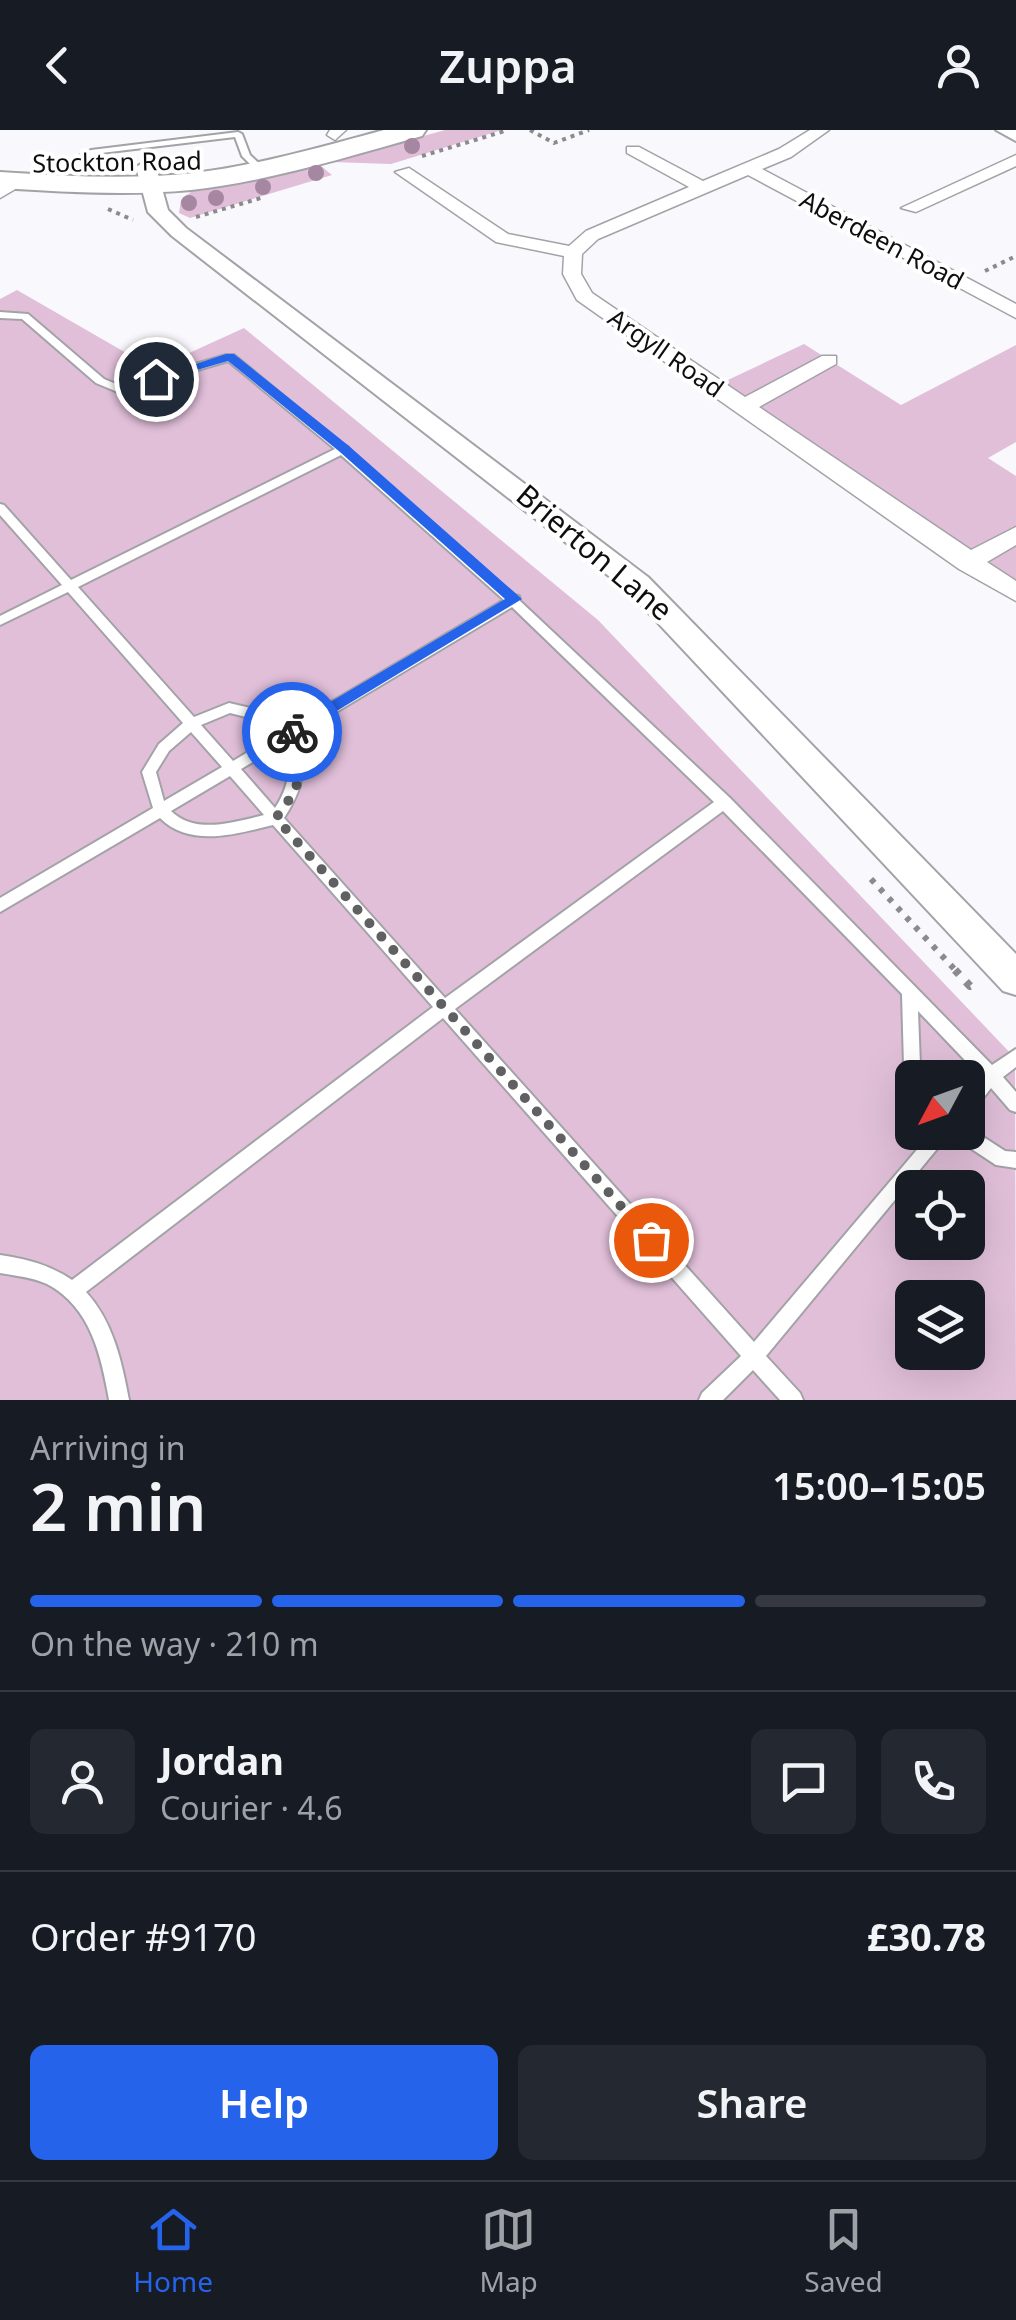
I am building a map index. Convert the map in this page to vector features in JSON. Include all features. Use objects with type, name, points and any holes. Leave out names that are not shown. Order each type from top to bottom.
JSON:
[{"type":"highway","name":"Stockton Road","points":[[245,147],[413,130]]},
{"type":"highway","name":"Stockton Road","points":[[21,178],[148,176],[245,147],[342,132]]},
{"type":"street","points":[[403,172],[502,238],[573,252],[604,228],[748,168],[821,130]]},
{"type":"street","points":[[1006,130],[1016,135]]},
{"type":"street","points":[[633,150],[701,187]]},
{"type":"street","points":[[910,208],[1016,160]]},
{"type":"street","name":"Aberdeen Road","points":[[748,168],[1016,312]]},
{"type":"street","name":"Brierton Lane","points":[[148,176],[158,212],[179,232],[638,584],[1012,968]]},
{"type":"street","name":"Argyll Road","points":[[573,252],[572,274],[584,296],[967,563],[1016,593]]},
{"type":"street","points":[[743,406],[830,360]]},
{"type":"street","points":[[967,563],[1016,536]]},
{"type":"lane","points":[[21,178],[90,152],[245,147]]},
{"type":"lane","points":[[0,314],[24,316],[100,380],[120,390],[230,357],[344,449],[515,599],[725,802],[1016,1104]]},
{"type":"lane","points":[[0,621],[344,449]]},
{"type":"lane","points":[[0,508],[793,1400]]},
{"type":"lane","points":[[0,906],[515,599]]},
{"type":"lane","points":[[229,708],[258,715],[288,734],[299,766],[296,790],[276,818],[228,830],[179,826],[161,810],[149,772],[163,744],[191,723],[229,708]]},
{"type":"lane","points":[[74,1290],[444,1008],[725,802]]},
{"type":"lane","points":[[910,993],[912,1060]]},
{"type":"lane","points":[[985,1083],[1016,1057]]},
{"type":"lane","points":[[985,1148],[1002,1159],[1016,1160]]},
{"type":"lane","points":[[709,1400],[754,1356],[929,1150]]},
{"type":"lane","points":[[0,1264],[30,1266],[74,1290],[111,1346],[119,1400]]},
{"type":"path","points":[[530,130],[554,143],[589,130]]},
{"type":"path","points":[[99,206],[146,228]]},
{"type":"path","points":[[865,872],[970,986],[1012,968]]},
{"type":"shaded area","points":[[445,130],[502,130],[391,164],[331,162]]},
{"type":"shaded area","points":[[320,165],[332,175],[190,218],[179,213],[181,200],[192,191]]},
{"type":"shaded area","points":[[17,290],[154,369],[244,328],[598,620],[1015,1058],[1016,1400],[0,1400],[0,299]]},
{"type":"shaded area","points":[[804,344],[901,405],[1016,345],[1016,442],[988,458],[1016,476],[1016,592],[715,386]]},
{"type":"way so far","points":[[292,732],[288,734],[299,766],[296,790],[276,818],[651,1240]]},
{"type":"route","points":[[156,379],[230,357],[344,449],[515,599],[292,732]]}]
